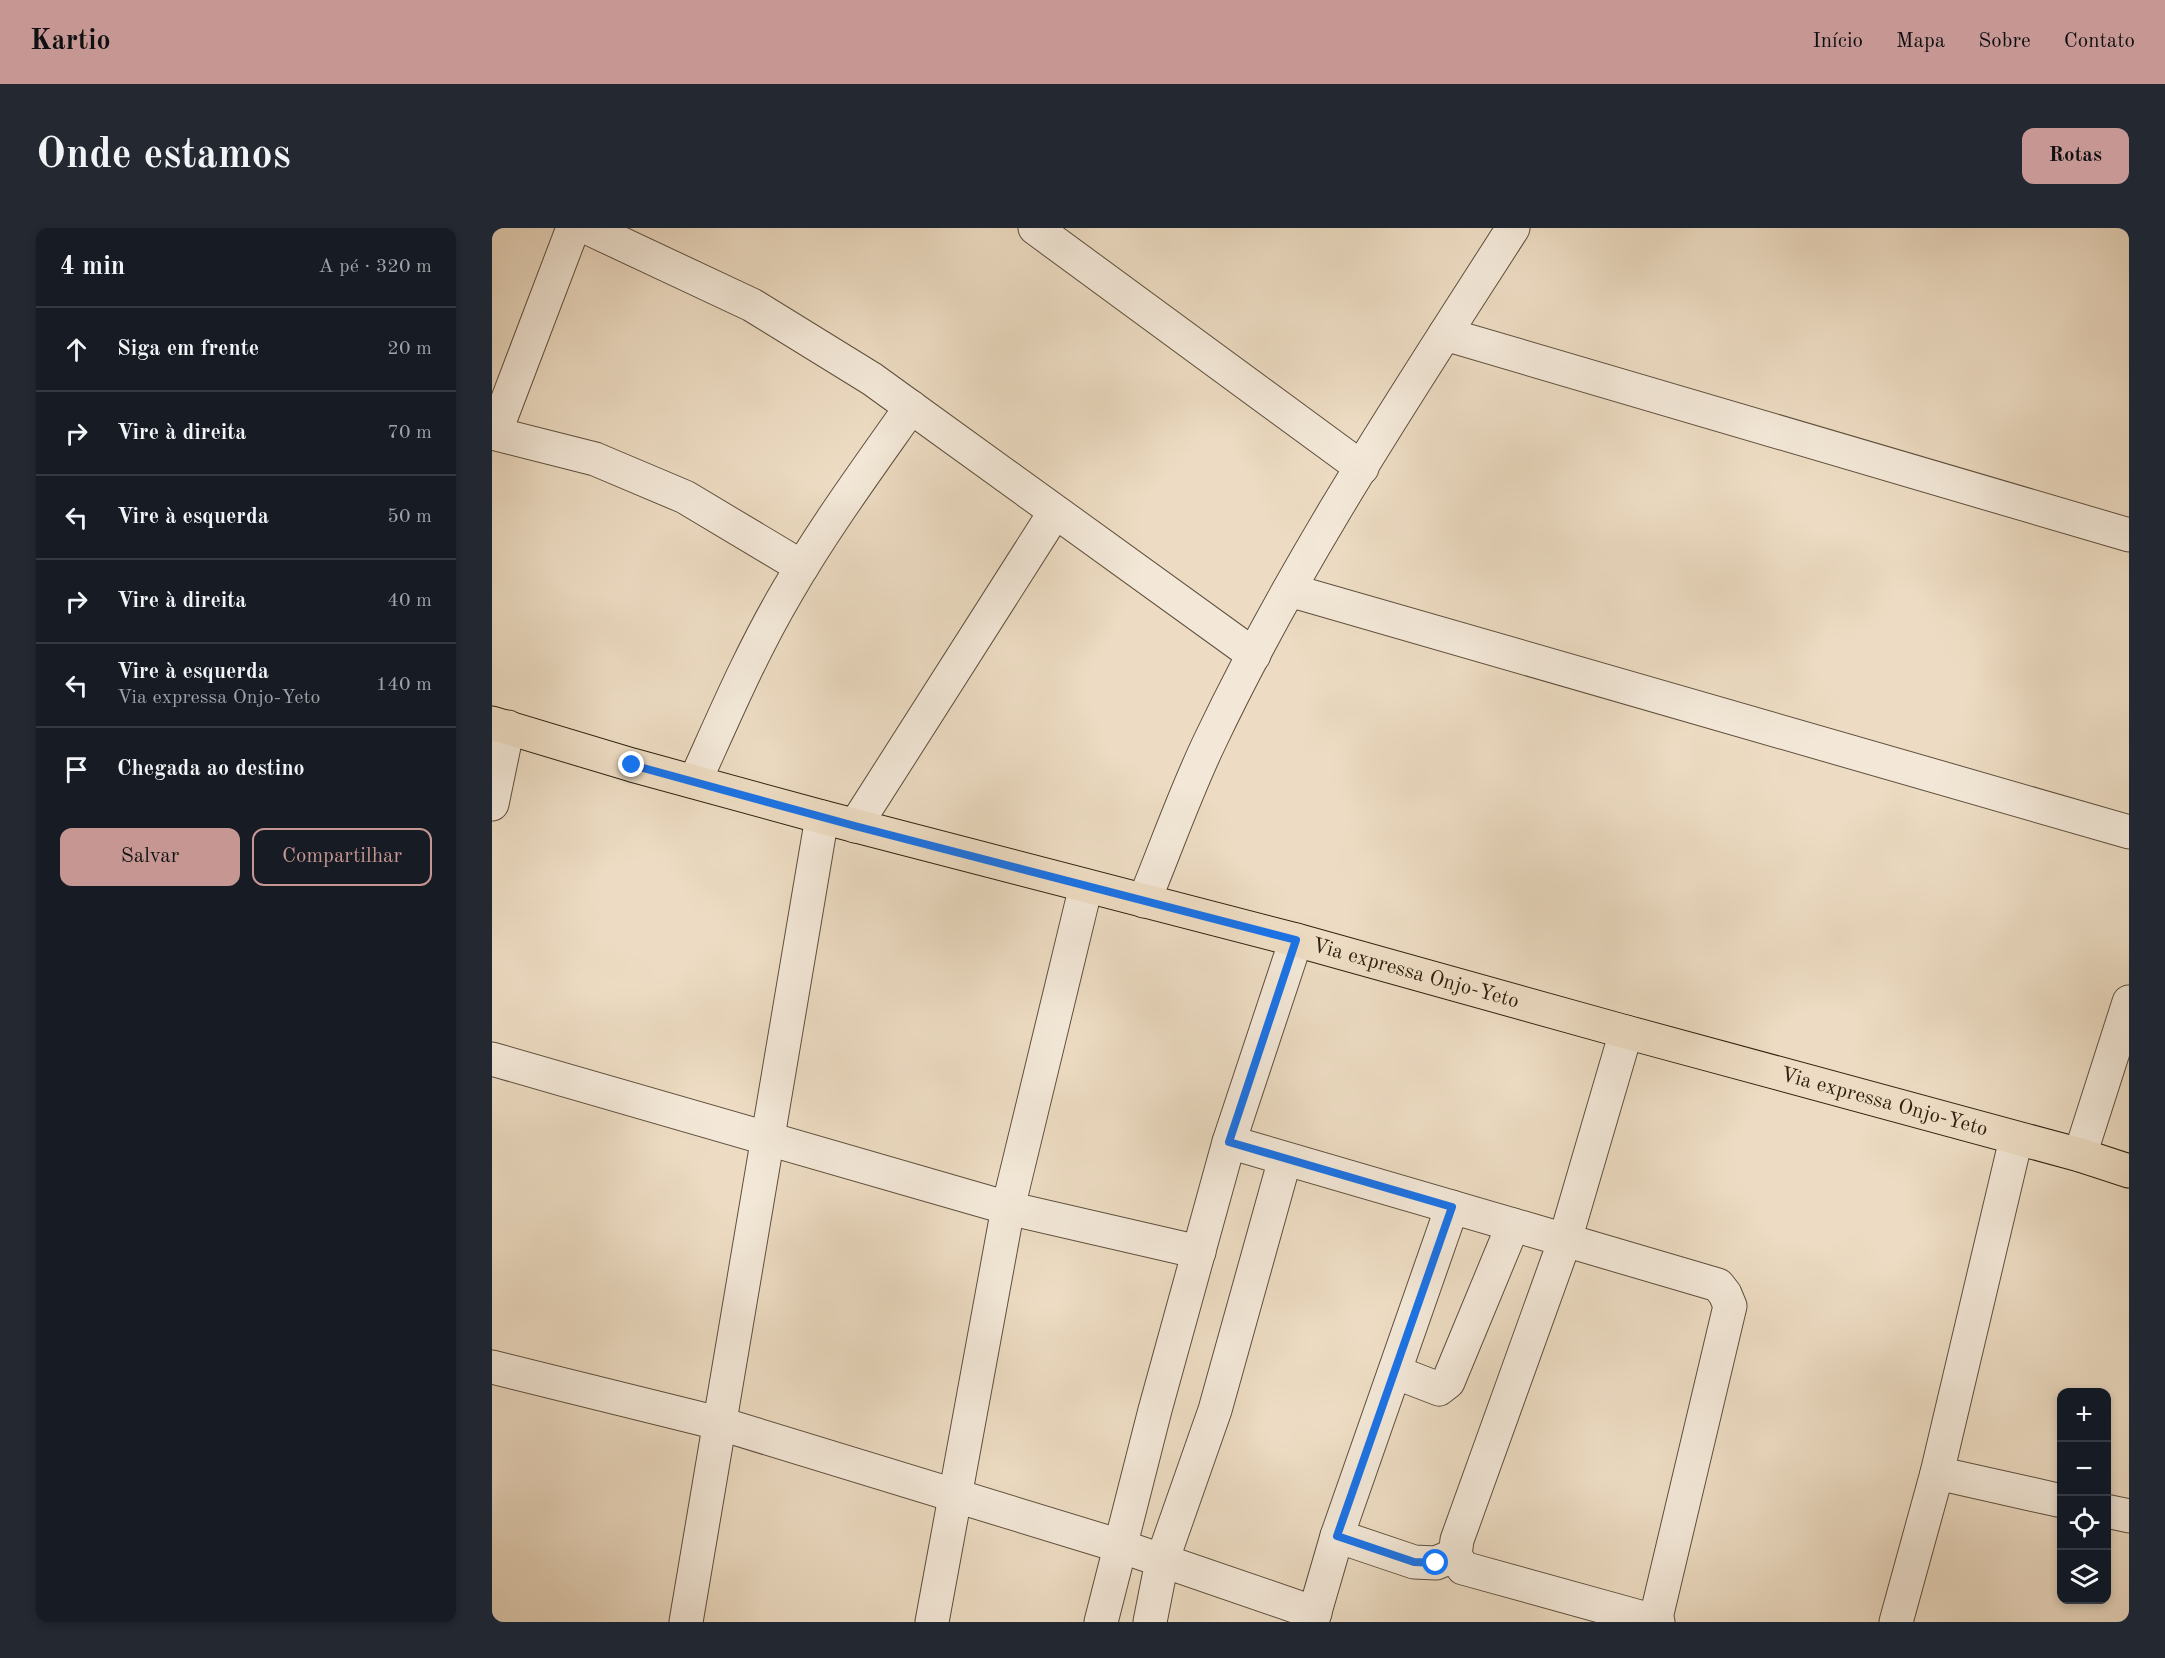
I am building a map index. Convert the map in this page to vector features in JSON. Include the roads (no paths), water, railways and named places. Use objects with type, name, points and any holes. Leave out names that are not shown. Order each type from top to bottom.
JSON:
[{"type":"main road","name":"Via expressa Onjo-Yeto","points":[[500,725],[632,765],[855,826],[1296,940],[2080,1155],[2129,1171]]},
{"type":"street","points":[[573,228],[493,433],[595,459],[685,497],[802,567]]},
{"type":"street","points":[[588,228],[752,305],[872,379],[1254,655]]},
{"type":"street","points":[[1035,228],[1362,468]]},
{"type":"street","points":[[1144,901],[1209,742],[1289,590],[1362,468],[1513,228]]},
{"type":"street","points":[[1445,334],[2129,534]]},
{"type":"street","points":[[695,781],[755,651],[802,567],[827,526],[911,407]]},
{"type":"street","points":[[855,826],[1055,512]]},
{"type":"street","points":[[1289,590],[2129,832]]},
{"type":"street","points":[[492,804],[500,725]]},
{"type":"street","points":[[686,1622],[822,817]]},
{"type":"street","points":[[932,1622],[1008,1208],[1086,886]]},
{"type":"street","points":[[1101,1622],[1229,1142],[1296,940]]},
{"type":"street","points":[[2080,1155],[2129,1002]]},
{"type":"street","points":[[1229,1142],[1565,1240],[1599,1252],[1718,1286],[1725,1294],[1730,1306],[1656,1622],[1463,1568],[1455,1556],[1457,1540],[1565,1240],[1626,1032]]},
{"type":"street","points":[[492,1059],[1008,1208],[1199,1252]]},
{"type":"street","points":[[1896,1622],[1937,1473],[2016,1138]]},
{"type":"street","points":[[1150,1622],[1162,1561],[1215,1410],[1285,1159]]},
{"type":"street","points":[[492,1367],[718,1423],[956,1495],[1120,1546],[1313,1618],[1337,1536],[1452,1207]]},
{"type":"street","points":[[1395,1372],[1439,1389],[1448,1382],[1513,1225]]},
{"type":"street","points":[[1937,1473],[2057,1500]]},
{"type":"street","points":[[2111,1512],[2129,1516]]},
{"type":"street","points":[[1337,1536],[1414,1562],[1436,1563],[1455,1556]]}]
